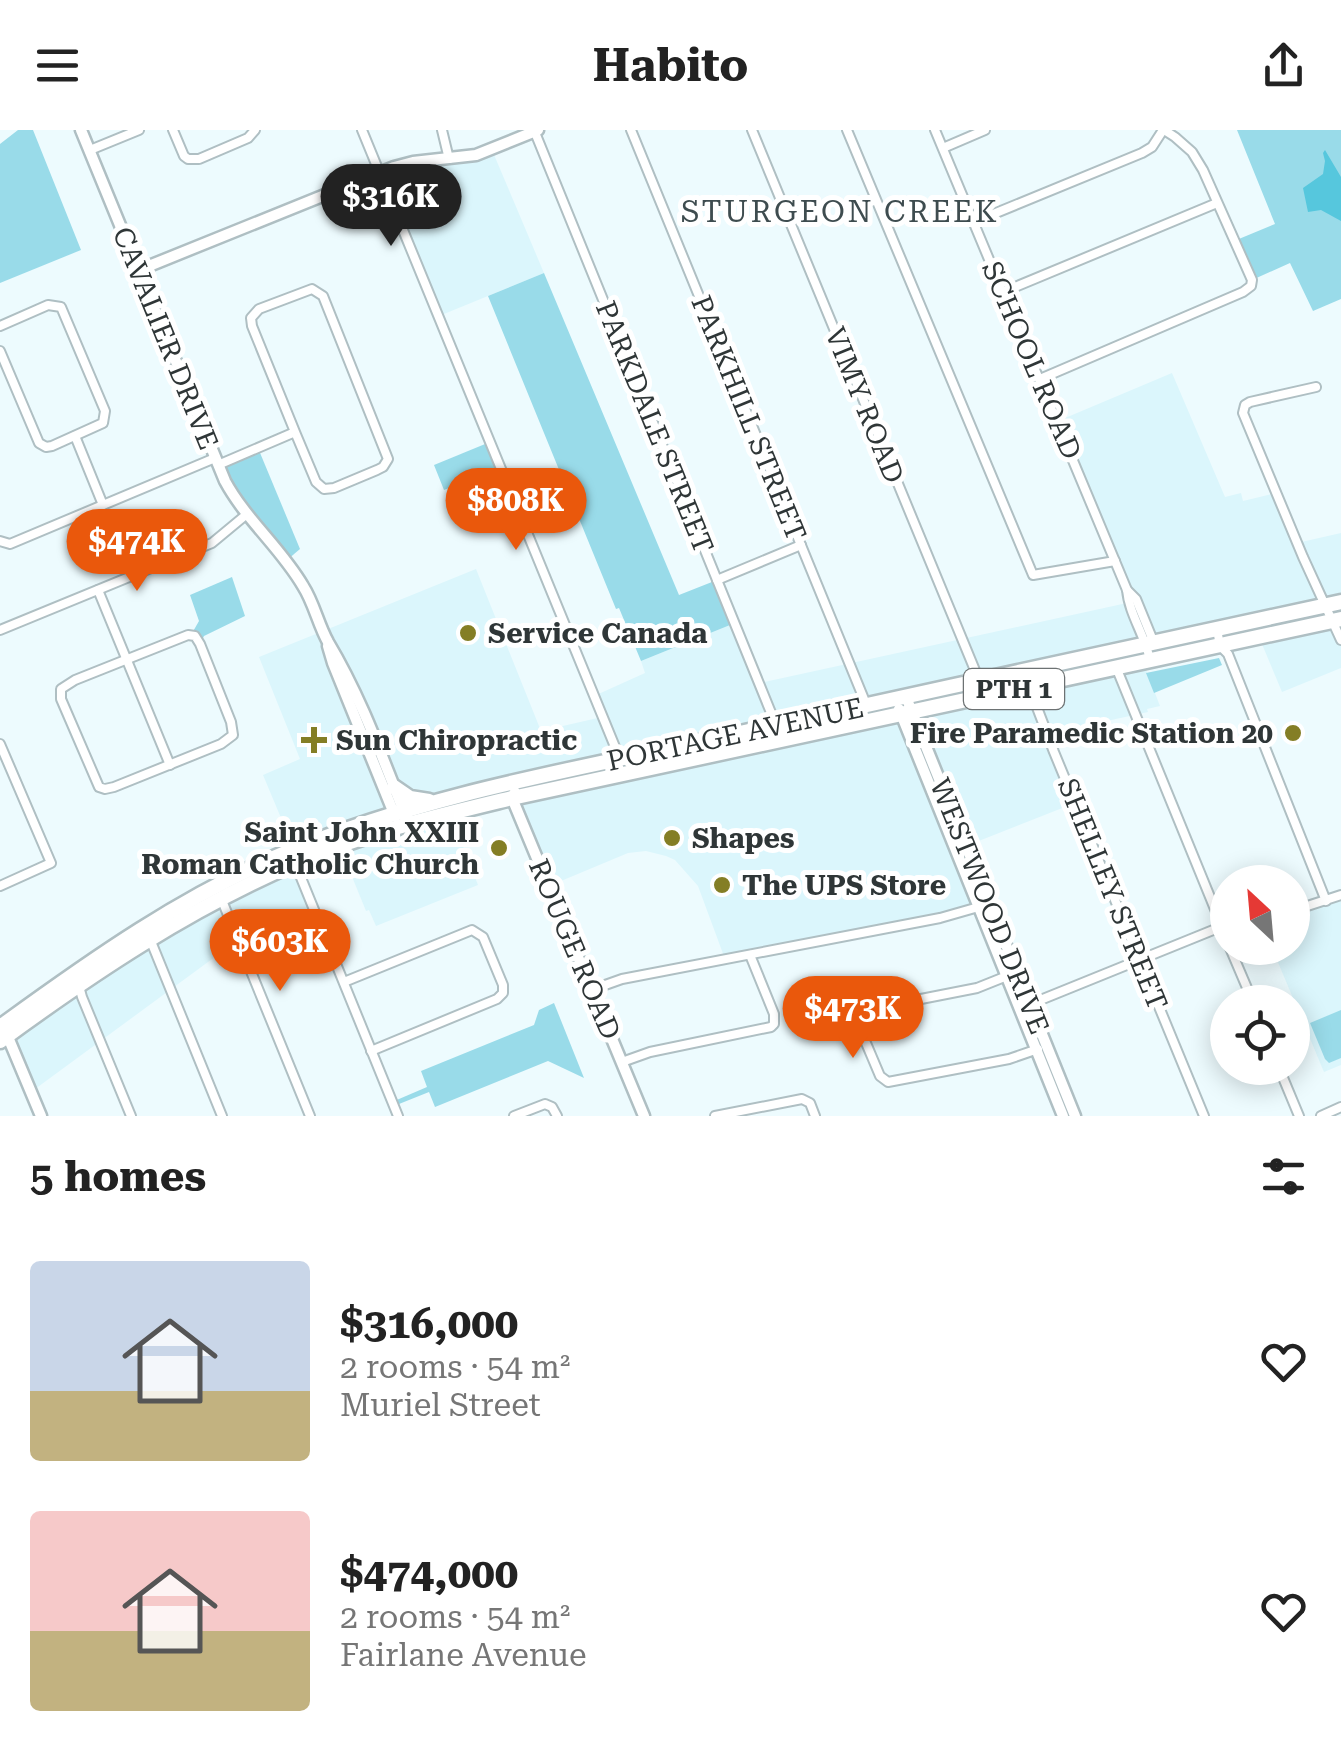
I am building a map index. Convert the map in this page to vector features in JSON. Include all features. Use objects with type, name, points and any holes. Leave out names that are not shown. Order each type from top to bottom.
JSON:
[{"type":"highway","name":"PORTAGE AVENUE","points":[[3,1032],[147,931],[290,851],[401,818],[495,802],[514,788],[620,759],[866,705],[903,705],[979,680],[1333,604]]},
{"type":"highway","name":"PORTAGE AVENUE","points":[[219,892],[440,802],[903,705],[1030,686],[1153,659],[1226,648],[1337,620]]},
{"type":"highway","points":[[394,787],[418,800],[440,802]]},
{"type":"street","name":"CAVALIER DRIVE","points":[[82,130],[216,461],[230,491],[302,583],[357,694],[394,787],[401,818]]},
{"type":"street","points":[[90,150],[139,130]]},
{"type":"street","points":[[172,130],[184,156],[195,160],[248,138],[255,130]]},
{"type":"street","points":[[362,130],[620,759]]},
{"type":"street","points":[[442,130],[449,159]]},
{"type":"street","points":[[139,270],[404,164],[485,152],[536,130]]},
{"type":"street","name":"PARKDALE STREET","points":[[536,130],[776,725]]},
{"type":"street","name":"PARKHILL STREET","points":[[631,130],[866,705]]},
{"type":"street","name":"VIMY ROAD","points":[[752,130],[979,680]]},
{"type":"street","points":[[847,130],[1033,574],[1115,561]]},
{"type":"street","name":"SCHOOL ROAD","points":[[935,130],[1127,590],[1136,600],[1153,659]]},
{"type":"street","points":[[943,148],[984,130]]},
{"type":"street","points":[[974,222],[1142,153],[1152,147],[1163,130],[1192,152],[1203,170],[1252,280],[1248,289],[1040,378]]},
{"type":"street","points":[[1003,292],[1217,203]]},
{"type":"street","points":[[312,288],[322,296],[388,459],[382,468],[324,489],[316,482],[295,432],[251,318],[259,308],[312,288]]},
{"type":"street","points":[[0,326],[48,306],[63,310],[106,414],[100,425],[48,447],[38,444],[0,351]]},
{"type":"street","points":[[1316,387],[1250,402],[1243,410],[1303,558],[1333,604],[1341,640]]},
{"type":"street","points":[[0,541],[10,544],[103,504],[295,432]]},
{"type":"street","points":[[75,436],[103,504]]},
{"type":"street","points":[[0,630],[212,543],[247,514]]},
{"type":"street","points":[[717,580],[801,544]]},
{"type":"street","points":[[98,590],[170,764]]},
{"type":"street","points":[[1222,628],[1226,648],[1326,900]]},
{"type":"street","points":[[185,635],[195,636],[231,722],[232,735],[226,742],[110,789],[98,786],[60,694],[64,686],[126,659],[185,635]]},
{"type":"street","name":"CAVALIER DRIVE","points":[[328,640],[332,663],[401,818]]},
{"type":"street","points":[[1116,667],[1210,892]]},
{"type":"street","name":"SHELLEY STREET","points":[[1024,670],[1204,1116]]},
{"type":"street","name":"WESTWOOD DRIVE","points":[[903,705],[1025,1006],[1063,1116]]},
{"type":"street","points":[[0,744],[51,863],[0,886]]},
{"type":"street","name":"ROUGE ROAD","points":[[514,788],[644,1116]]},
{"type":"street","points":[[295,862],[398,1116]]},
{"type":"street","points":[[219,892],[310,1116]]},
{"type":"street","points":[[1310,905],[1341,895]]},
{"type":"street","points":[[591,990],[622,979],[985,906]]},
{"type":"street","name":"WESTWOOD DRIVE","points":[[985,906],[1007,976],[1025,1006]]},
{"type":"street","points":[[344,982],[472,930],[483,937],[504,985],[504,993],[494,1000],[371,1051]]},
{"type":"street","points":[[147,931],[222,1116]]},
{"type":"street","points":[[1025,1006],[1210,931]]},
{"type":"street","points":[[622,1062],[650,1052],[771,1027],[774,1016],[750,955]]},
{"type":"street","points":[[1007,976],[982,987],[858,1014],[858,1024],[880,1076],[888,1082],[1010,1059],[1041,1048]]},
{"type":"street","points":[[77,978],[131,1116]]},
{"type":"street","points":[[3,1032],[40,1116]]},
{"type":"street","name":"WESTWOOD DRIVE","points":[[1041,1048],[1076,1116]]},
{"type":"street","points":[[1286,1085],[1299,1116]]},
{"type":"street","points":[[715,1116],[802,1100],[810,1103],[816,1116]]},
{"type":"street","points":[[514,1116],[545,1104],[557,1116]]},
{"type":"street","points":[[1321,1116],[1341,1108]]},
{"type":"shaded area","points":[[18,130],[33,130],[81,250],[0,283],[0,144]]},
{"type":"shaded area","points":[[1237,130],[1341,130],[1341,299],[1313,311],[1290,263],[1252,280],[1234,241],[1275,224]]},
{"type":"shaded area","points":[[492,150],[544,273],[439,316],[379,173]]},
{"type":"shaded area","points":[[1325,150],[1341,177],[1341,221],[1321,210],[1308,212],[1303,188],[1323,174]]},
{"type":"shaded area","points":[[544,273],[679,595],[717,580],[735,623],[641,661],[488,296]]},
{"type":"shaded area","points":[[1172,373],[1225,497],[1241,493],[1243,501],[1276,493],[1297,543],[1341,533],[1341,668],[1282,692],[1259,637],[1143,662],[1160,706],[1047,734],[1075,803],[966,846],[911,712],[980,907],[725,959],[698,886],[675,860],[666,856],[646,851],[628,853],[549,886],[512,798],[519,783],[294,849],[263,775],[300,759],[259,657],[476,569],[541,731],[602,717],[594,696],[645,673],[641,661],[735,623],[760,683],[1127,603],[1058,421]]},
{"type":"shaded area","points":[[490,442],[500,467],[444,490],[434,465]]},
{"type":"shaded area","points":[[258,448],[300,549],[287,560],[218,465]]},
{"type":"shaded area","points":[[232,577],[245,616],[204,636],[200,644],[191,635],[199,621],[190,595]]},
{"type":"shaded area","points":[[1219,658],[1222,665],[1154,693],[1146,673]]},
{"type":"shaded area","points":[[443,814],[455,826],[478,885],[376,926],[340,847]]},
{"type":"shaded area","points":[[295,863],[316,916],[295,921],[241,946],[238,940],[31,1092],[8,1036],[79,984]]},
{"type":"shaded area","points":[[1341,895],[1341,1065],[1324,1072],[1310,1039],[1310,985],[1288,985],[1279,965],[1310,965],[1310,905]]},
{"type":"shaded area","points":[[554,1003],[584,1078],[548,1061],[435,1107],[429,1092],[394,1106],[392,1102],[427,1087],[421,1071],[534,1025],[539,1010]]},
{"type":"shaded area","points":[[1341,1010],[1341,1058],[1329,1063],[1325,1059],[1310,1023]]},
{"type":"place","name":"Service Canada","points":[[468,633]]},
{"type":"place","name":"Fire Paramedic Station 20","points":[[1293,733]]},
{"type":"place","name":"Sun Chiropractic","points":[[314,740]]},
{"type":"place","name":"Shapes","points":[[672,838]]},
{"type":"place","name":"Saint John XXIII Roman Catholic Church","points":[[499,848]]},
{"type":"place","name":"The UPS Store","points":[[722,885]]},
{"type":"district","name":"STURGEON CREEK","points":[[840,212]]}]
